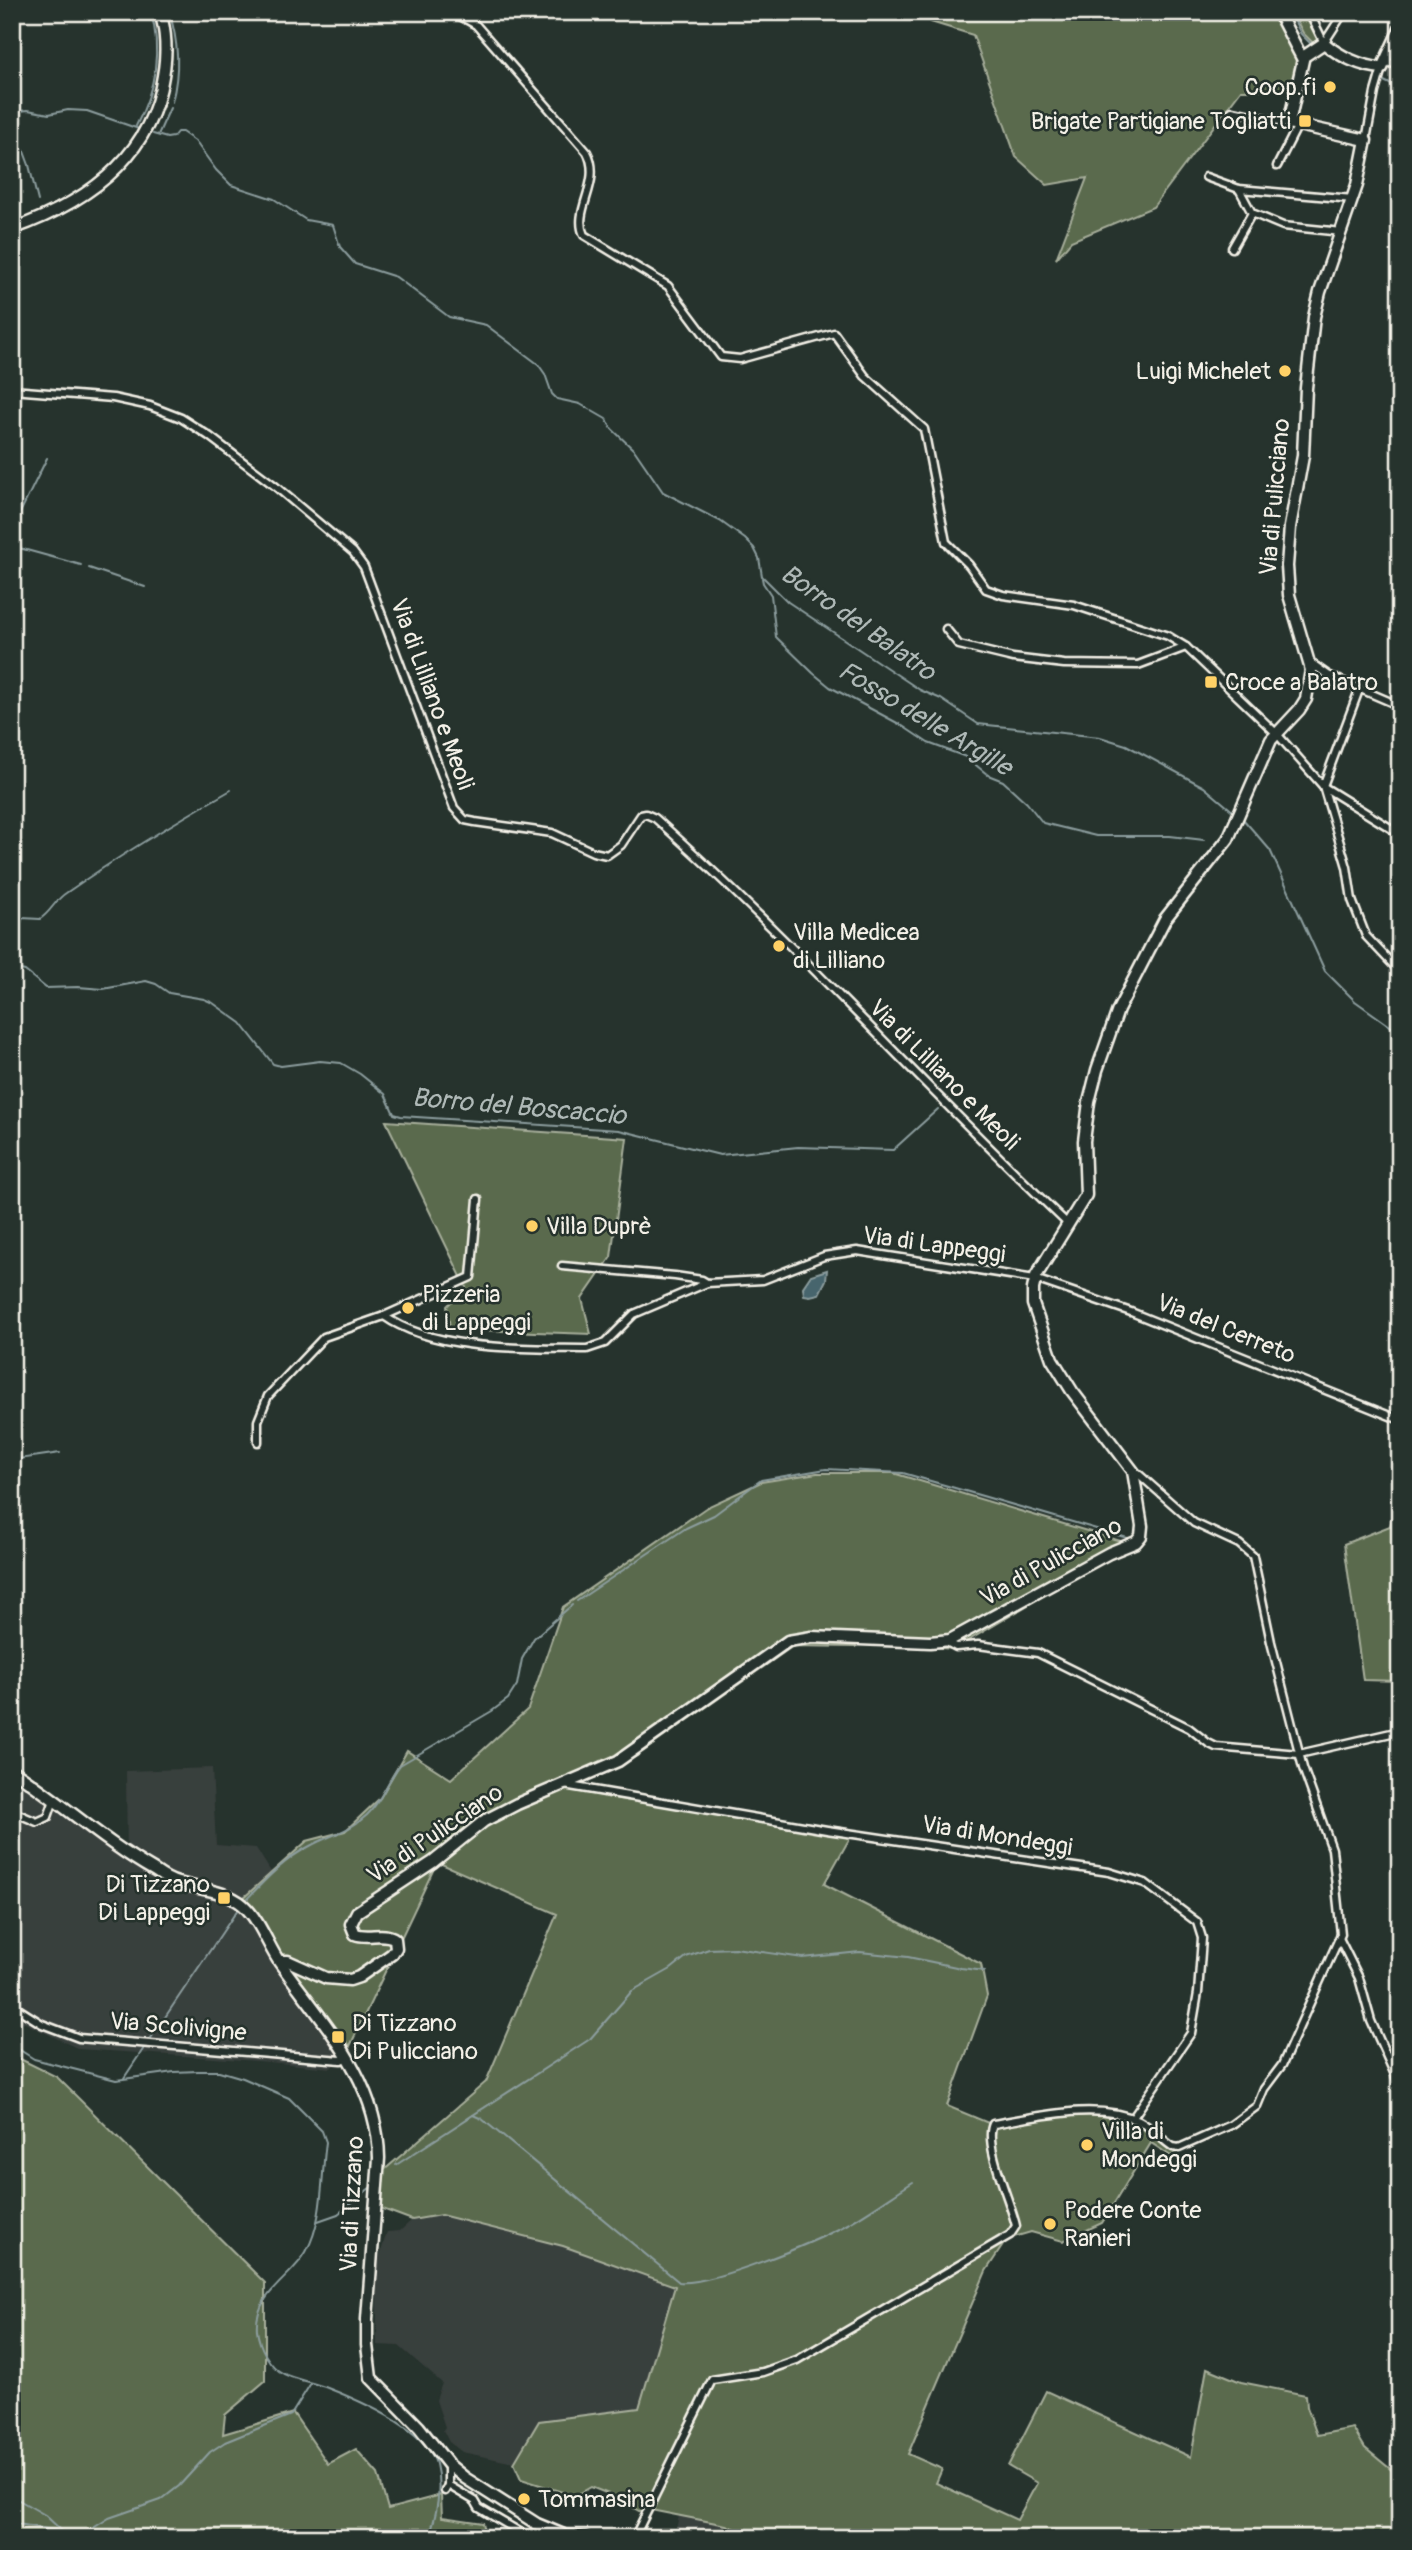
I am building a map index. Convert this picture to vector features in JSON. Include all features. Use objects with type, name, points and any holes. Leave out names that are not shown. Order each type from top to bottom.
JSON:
[{"type":"street","points":[[12,229],[69,204],[106,179],[140,141],[153,117],[166,61],[166,40],[160,12]]},
{"type":"street","points":[[453,12],[476,26],[587,152],[592,163],[592,176],[581,219],[584,235],[668,286],[720,357],[740,359],[834,333],[865,376],[918,423],[926,435],[946,542],[969,565],[986,589],[994,594],[1074,605],[1159,631],[1186,646],[1277,734],[1323,786],[1400,834]]},
{"type":"street","points":[[1277,166],[1293,124],[1303,57],[1278,12]]},
{"type":"street","points":[[1309,12],[1324,43],[1334,51],[1349,59],[1400,65]]},
{"type":"street","points":[[1303,57],[1324,43],[1344,12]]},
{"type":"street","points":[[1384,65],[1400,29]]},
{"type":"street","name":"Via di Pulicciano","points":[[279,1961],[289,1961],[333,1980],[345,1981],[359,1977],[392,1954],[396,1945],[391,1936],[355,1934],[351,1924],[357,1912],[433,1862],[484,1821],[517,1804],[605,1768],[633,1752],[793,1639],[812,1637],[945,1641],[961,1635],[1109,1553],[1138,1540],[1142,1526],[1132,1469],[1072,1391],[1052,1359],[1032,1295],[1035,1279],[1086,1195],[1084,1149],[1087,1111],[1092,1085],[1115,1016],[1165,919],[1228,839],[1269,743],[1302,706],[1311,676],[1310,662],[1289,595],[1289,541],[1303,456],[1306,388],[1314,317],[1320,292],[1353,199],[1375,92],[1384,65]]},
{"type":"street","points":[[1232,111],[1366,140]]},
{"type":"street","points":[[1206,177],[1239,189],[1353,199]]},
{"type":"street","points":[[1239,189],[1252,212],[1283,226],[1342,233]]},
{"type":"street","points":[[1232,248],[1252,212]]},
{"type":"street","name":"Via di Lilliano e Meoli","points":[[12,390],[113,398],[150,406],[189,422],[275,486],[348,547],[364,567],[439,772],[458,815],[475,822],[552,833],[593,852],[607,855],[621,845],[641,815],[655,818],[775,929],[843,1001],[1069,1225]]},
{"type":"street","points":[[946,629],[958,645],[1013,658],[1064,664],[1138,665],[1186,646]]},
{"type":"street","points":[[1310,662],[1328,676]]},
{"type":"street","points":[[1311,676],[1320,673],[1400,706]]},
{"type":"street","points":[[1359,690],[1323,786],[1340,836],[1352,900],[1366,936],[1400,972]]},
{"type":"street","points":[[258,1442],[258,1421],[268,1396],[324,1337],[384,1316],[471,1277],[478,1199]]},
{"type":"street","name":"Via di Lappeggi","points":[[384,1316],[402,1327],[449,1342],[587,1349],[605,1343],[634,1314],[707,1283],[763,1280],[824,1256],[857,1251],[1035,1279]]},
{"type":"street","name":"Via di Lappeggi","points":[[562,1266],[675,1276],[707,1283]]},
{"type":"street","name":"Via del Cerreto","points":[[1035,1279],[1132,1312],[1400,1420]]},
{"type":"street","points":[[1132,1469],[1194,1523],[1238,1544],[1253,1556],[1299,1754],[1332,1849],[1340,1940],[1359,1978],[1371,2021],[1400,2086]]},
{"type":"street","points":[[945,1641],[956,1647],[978,1645],[1038,1653],[1189,1728],[1208,1744],[1216,1747],[1299,1754],[1400,1731]]},
{"type":"street","points":[[1296,1742],[1303,1749],[1317,1751]]},
{"type":"street","points":[[1281,1754],[1303,1768]]},
{"type":"street","name":"Via di Tizzano","points":[[12,1770],[153,1871],[175,1882],[241,1904],[337,2039],[357,2074],[379,2134],[367,2319],[371,2378],[419,2427],[448,2464],[537,2524],[566,2536],[586,2538]]},
{"type":"street","name":"Via di Mondeggi","points":[[564,1785],[827,1830],[1109,1872],[1145,1883],[1197,1922],[1202,1938],[1198,1993],[1191,2033],[1132,2119]]},
{"type":"street","points":[[12,1814],[16,1813],[37,1822],[48,1817],[54,1798]]},
{"type":"street","points":[[634,2538],[712,2380],[763,2372],[797,2360],[1010,2235],[1016,2226],[993,2149],[990,2130],[993,2124],[1068,2111],[1102,2113],[1141,2122],[1173,2147],[1179,2148],[1231,2124],[1257,2106],[1264,2089],[1282,2065],[1340,1940]]},
{"type":"street","name":"Via Scolivigne","points":[[12,2005],[43,2024],[79,2038],[274,2056],[341,2060],[347,2057]]},
{"type":"street","points":[[448,2464],[447,2488],[475,2501],[479,2508],[533,2538],[537,2524]]},
{"type":"shaded area","points":[[212,1768],[216,1845],[256,1848],[271,1872],[241,1900],[350,2046],[331,2068],[79,2049],[12,2017],[12,1786],[18,1780],[127,1860],[126,1771]]},
{"type":"shaded area","points":[[440,2214],[563,2246],[675,2286],[639,2408],[540,2421],[514,2463],[462,2452],[449,2442],[443,2430],[445,2427],[436,2400],[442,2383],[399,2346],[377,2345],[377,2265],[387,2232],[400,2231],[412,2220]]},
{"type":"shaded area","points":[[679,2516],[726,2525],[724,2538],[674,2538]]},
{"type":"green space","points":[[921,12],[1192,12],[1197,15],[1199,12],[1272,12],[1296,59],[1292,90],[1241,90],[1153,207],[1071,241],[1056,259],[1087,178],[1047,185],[1016,157],[973,35],[931,22]]},
{"type":"green space","points":[[1292,12],[1303,12],[1319,42],[1315,45],[1303,33]]},
{"type":"green space","points":[[386,1121],[627,1138],[611,1257],[582,1299],[591,1334],[450,1329],[447,1306],[466,1287]]},
{"type":"green space","points":[[817,1473],[893,1473],[1134,1545],[954,1649],[861,1642],[855,1647],[793,1646],[637,1756],[566,1788],[851,1836],[824,1884],[981,1964],[987,1996],[947,2106],[991,2124],[989,2130],[996,2125],[1082,2113],[1134,2121],[1176,2153],[1171,2156],[1151,2143],[1102,2223],[1063,2241],[1031,2232],[1007,2239],[986,2271],[908,2454],[942,2469],[936,2483],[1017,2520],[1037,2483],[1008,2466],[1046,2391],[1191,2457],[1207,2368],[1241,2382],[1306,2395],[1307,2407],[1317,2435],[1353,2428],[1365,2448],[1400,2477],[1400,2538],[756,2538],[726,2525],[651,2510],[639,2511],[591,2487],[575,2496],[521,2479],[514,2463],[539,2421],[639,2408],[675,2286],[563,2246],[441,2215],[412,2220],[380,2208],[382,2172],[486,2082],[557,1914],[437,1862],[350,2046],[241,1900],[307,1841],[345,1831],[380,1798],[407,1751],[451,1779],[528,1709],[563,1607],[707,1507],[761,1482]]},
{"type":"green space","points":[[1400,1486],[1400,1681],[1363,1680],[1344,1544],[1390,1526]]},
{"type":"green space","points":[[12,2055],[57,2077],[265,2283],[265,2381],[225,2415],[223,2434],[293,2413],[328,2464],[356,2449],[378,2474],[388,2509],[441,2495],[442,2517],[483,2523],[487,2538],[12,2538]]},
{"type":"water","points":[[827,1270],[826,1280],[819,1294],[804,1295],[803,1287],[811,1275]]},
{"type":"waterway","points":[[136,126],[148,99],[155,70],[156,42],[151,12]]},
{"type":"waterway","points":[[169,12],[177,57],[172,102]]},
{"type":"waterway","points":[[1290,12],[1301,34],[1312,45]]},
{"type":"waterway","points":[[1382,80],[1400,89]]},
{"type":"waterway","points":[[158,135],[170,108]]},
{"type":"waterway","name":"Borro del Balatro","points":[[12,112],[28,110],[49,114],[68,110],[87,111],[139,129]]},
{"type":"waterway","points":[[12,119],[29,165],[38,201]]},
{"type":"waterway","name":"Borro del Balatro","points":[[153,134],[167,138],[182,132],[195,141],[216,170],[231,185],[274,199],[306,220],[333,225],[340,247],[355,264],[396,277],[449,317],[486,325],[538,364],[557,399],[580,404],[606,419],[612,429],[635,451],[663,492],[720,521],[745,539],[759,558],[762,576],[788,602],[920,690],[941,699],[978,724],[1100,737],[1126,745],[1204,787],[1235,813]]},
{"type":"waterway","points":[[12,529],[47,458]]},
{"type":"waterway","points":[[12,546],[81,565]]},
{"type":"waterway","points":[[89,568],[145,587]]},
{"type":"waterway","name":"Fosso delle Argille","points":[[762,578],[771,595],[776,637],[813,673],[830,687],[901,725],[928,743],[966,757],[988,775],[1003,781],[1027,803],[1043,823],[1096,836],[1170,836],[1204,840]]},
{"type":"waterway","points":[[13,967],[22,918],[40,919],[62,896],[86,879],[231,790]]},
{"type":"waterway","name":"Borro del Balatro","points":[[1243,819],[1270,850],[1325,971],[1355,1001],[1400,1033]]},
{"type":"waterway","name":"Borro del Boscaccio","points":[[12,968],[25,971],[46,988],[103,989],[146,981],[169,993],[204,999],[241,1023],[273,1064],[281,1066],[320,1061],[341,1063],[385,1094],[394,1114],[401,1116],[619,1130],[720,1155],[798,1147],[893,1150],[938,1109]]},
{"type":"waterway","points":[[12,1460],[60,1453]]},
{"type":"waterway","points":[[577,1601],[686,1528],[714,1515],[761,1480],[826,1469],[903,1473],[1131,1539]]},
{"type":"waterway","points":[[244,1902],[292,1857],[354,1825],[367,1815],[377,1804],[400,1765],[508,1699],[517,1685],[522,1659],[534,1638],[572,1605]]},
{"type":"waterway","points":[[149,2041],[240,1906]]},
{"type":"waterway","points":[[396,2165],[590,2039],[632,1991],[671,1969],[686,1957],[709,1949],[735,1948],[803,1958],[860,1952],[908,1957],[985,1971]]},
{"type":"waterway","points":[[12,2045],[34,2059],[116,2080],[174,2072],[219,2071],[243,2078],[289,2098],[322,2131],[326,2142],[321,2198],[312,2240],[299,2262],[261,2306],[258,2336],[262,2349],[279,2371],[325,2387],[388,2416],[419,2438],[430,2451],[438,2473],[438,2492],[434,2521],[428,2538]]},
{"type":"waterway","points":[[124,2078],[146,2045]]},
{"type":"waterway","points":[[473,2115],[482,2119],[679,2282],[714,2277],[811,2242],[855,2220],[913,2182]]},
{"type":"waterway","points":[[318,2221],[338,2214],[371,2187]]},
{"type":"waterway","points":[[12,2523],[64,2532],[87,2532],[109,2518],[161,2500],[179,2486],[210,2452],[225,2442],[291,2415],[311,2383]]},
{"type":"waterway","points":[[12,2496],[45,2515],[63,2532]]},
{"type":"place","name":"Coop.fi","points":[[1330,87]]},
{"type":"place","name":"Brigate Partigiane Togliatti","points":[[1305,121]]},
{"type":"place","name":"Luigi Michelet","points":[[1285,371]]},
{"type":"place","name":"Croce a Balatro","points":[[1211,682]]},
{"type":"place","name":"Villa Medicea di Lilliano","points":[[779,946]]},
{"type":"place","name":"Villa Duprè","points":[[532,1226]]},
{"type":"place","name":"Pizzeria di Lappeggi","points":[[408,1308]]},
{"type":"place","name":"Di Tizzano Di Lappeggi","points":[[224,1898]]},
{"type":"place","name":"Di Tizzano Di Pulicciano","points":[[338,2037]]},
{"type":"place","name":"Villa di Mondeggi","points":[[1087,2145]]},
{"type":"place","name":"Podere Conte Ranieri","points":[[1050,2224]]},
{"type":"place","name":"Tommasina","points":[[524,2499]]}]
